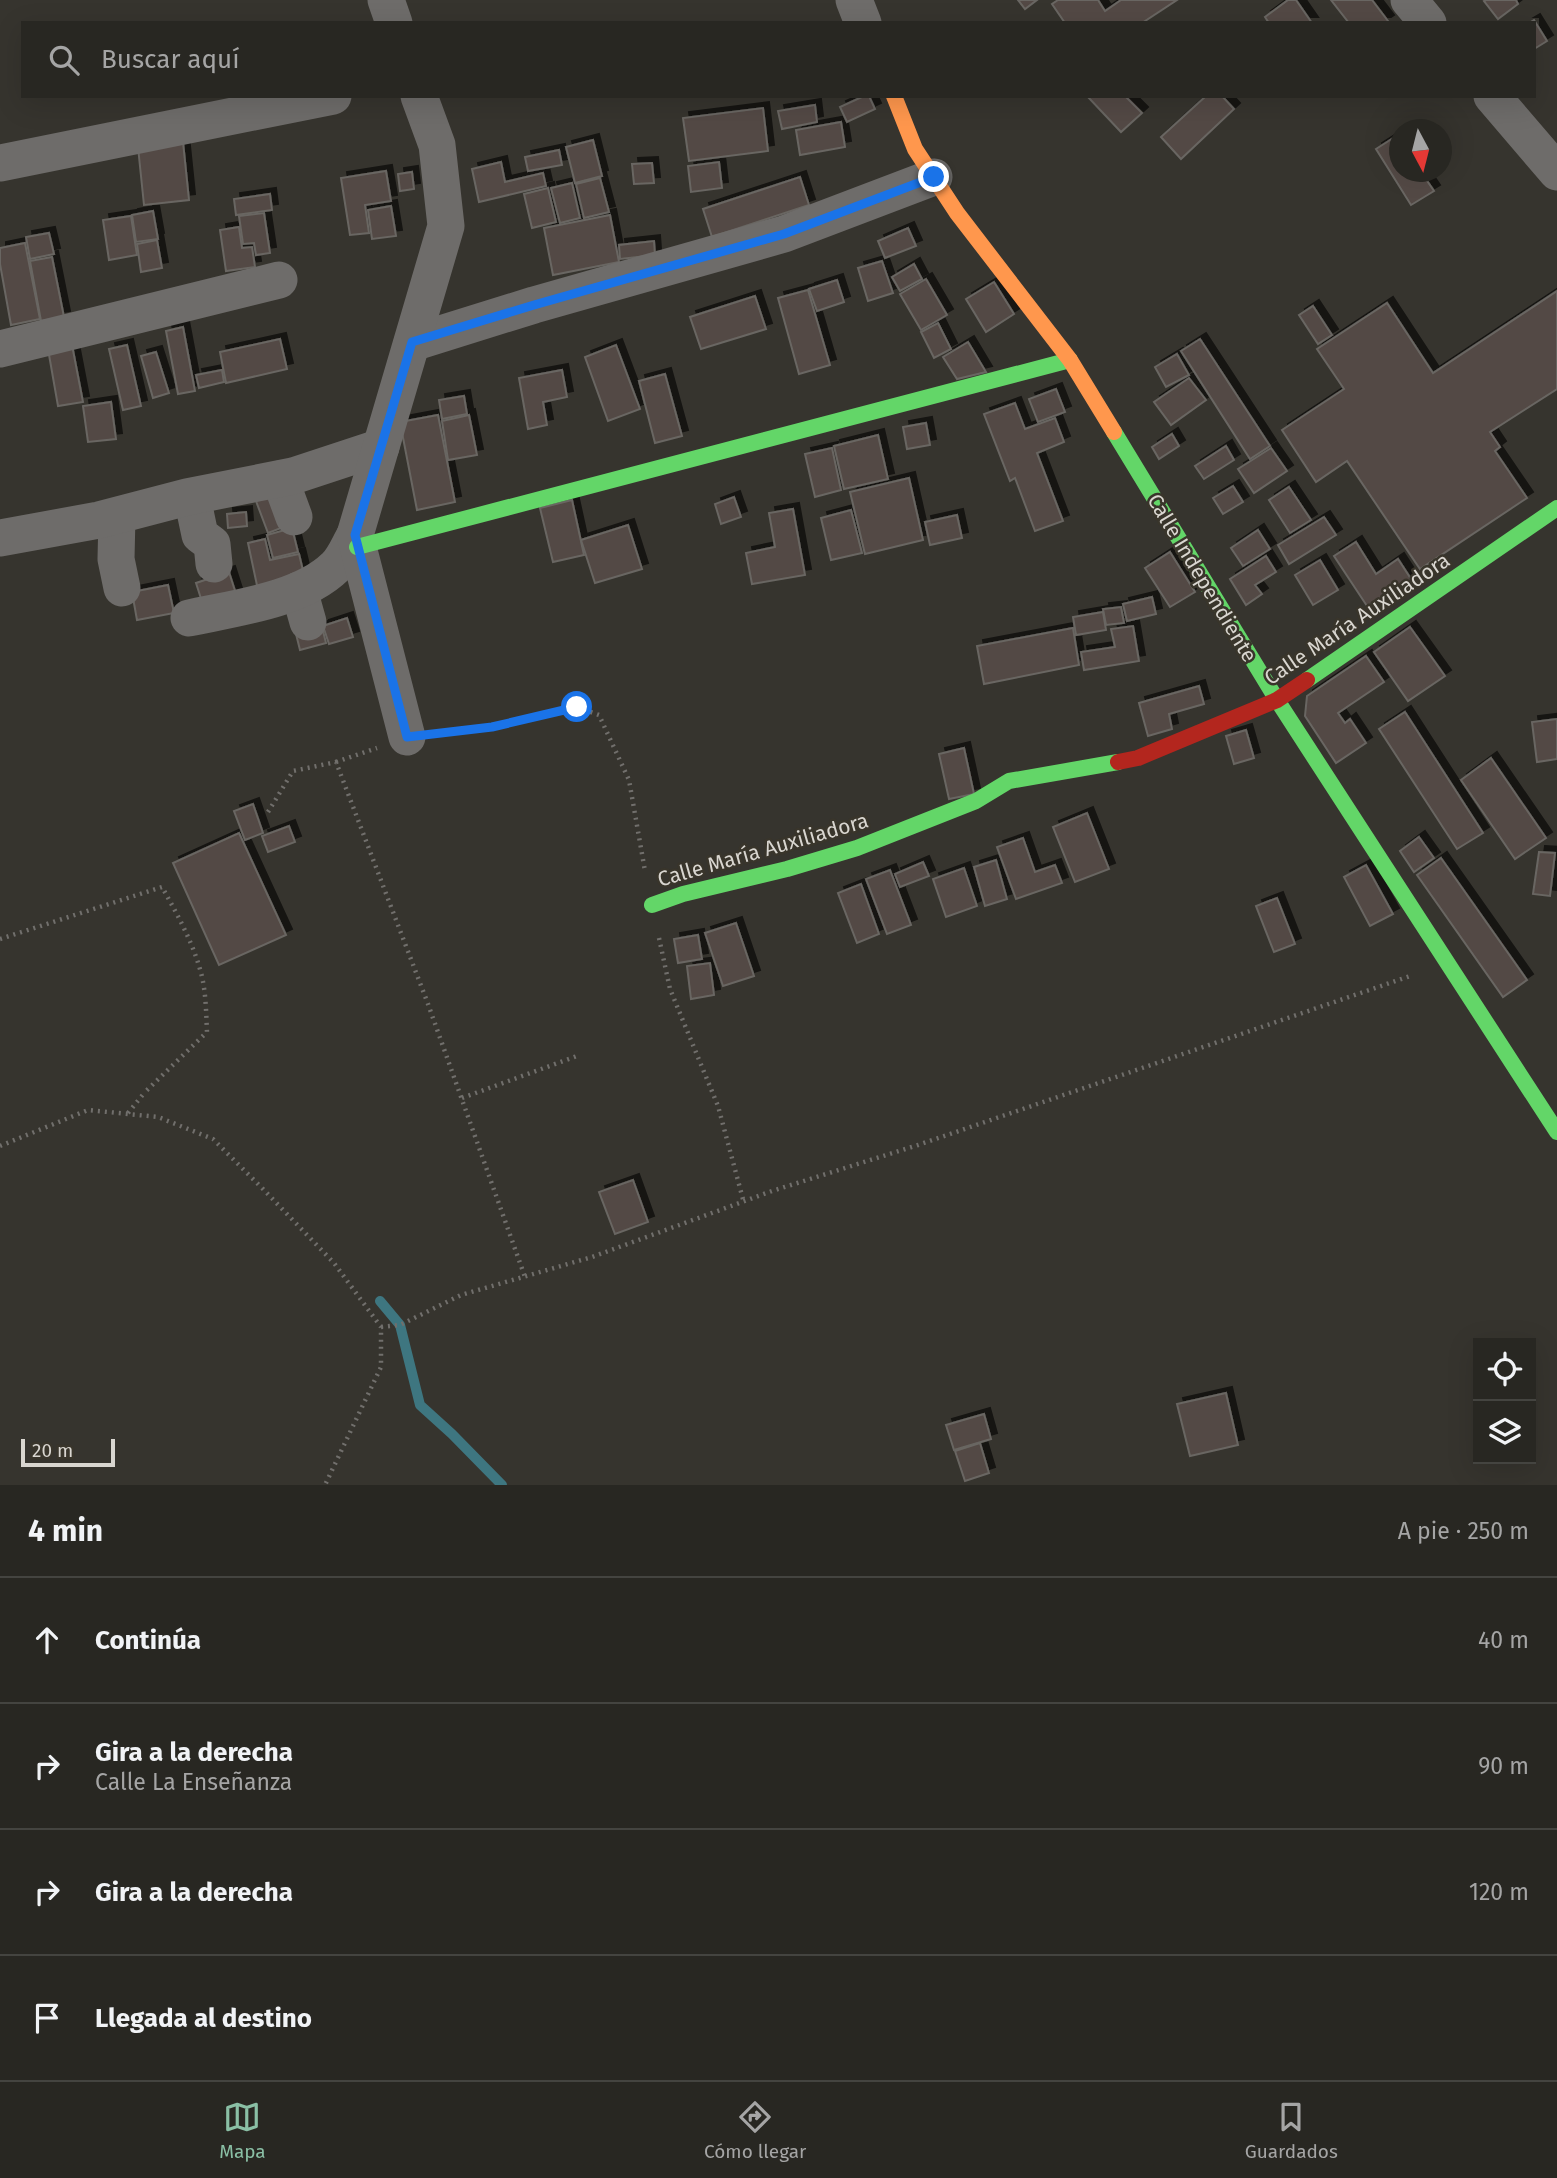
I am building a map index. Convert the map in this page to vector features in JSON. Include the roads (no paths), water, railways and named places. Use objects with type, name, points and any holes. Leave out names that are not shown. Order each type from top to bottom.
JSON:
[{"type":"street","points":[[386,0],[393,21]]},
{"type":"street","points":[[854,0],[862,21]]},
{"type":"street","points":[[1409,0],[1427,21]]},
{"type":"street","points":[[0,163],[323,98]]},
{"type":"street","points":[[189,618],[253,604],[303,606],[311,587],[337,566],[356,541],[446,226],[437,145],[420,98]]},
{"type":"street","name":"Calle Independiente","points":[[895,98],[915,149],[957,213],[1070,360],[1277,701],[1557,1132]]},
{"type":"street","points":[[1494,98],[1557,172]]},
{"type":"street","points":[[412,342],[573,293],[784,234],[934,177]]},
{"type":"street","points":[[0,349],[279,280]]},
{"type":"street","points":[[356,541],[1070,360]]},
{"type":"street","points":[[0,538],[117,516],[280,479],[381,447]]},
{"type":"street","points":[[280,479],[294,517]]},
{"type":"street","points":[[192,497],[200,535],[212,544],[214,564]]},
{"type":"street","name":"Calle María Auxiliadora","points":[[652,905],[683,894],[787,869],[857,848],[976,801],[1009,781],[1138,758],[1277,701],[1557,508]]},
{"type":"street","points":[[117,516],[116,559],[122,588]]},
{"type":"street","points":[[356,541],[407,737]]},
{"type":"waterway","points":[[380,1301],[400,1325],[420,1405],[502,1485]]}]
